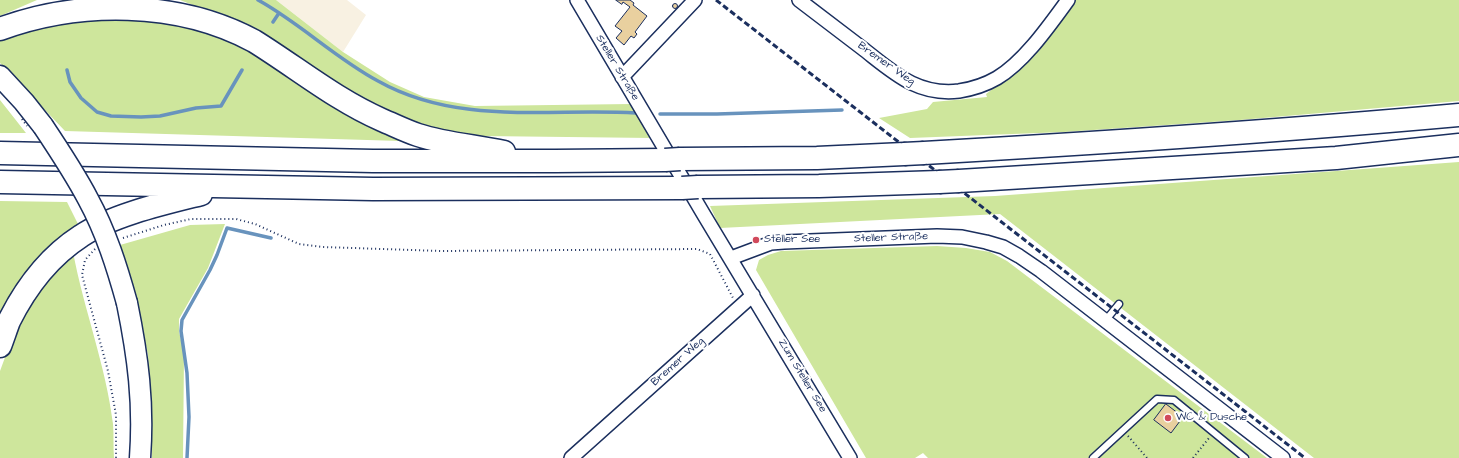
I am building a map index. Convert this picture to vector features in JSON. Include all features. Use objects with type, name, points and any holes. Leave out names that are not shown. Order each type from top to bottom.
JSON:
[{"type":"highway","points":[[0,30],[14,22],[36,14],[83,3],[107,1],[158,4],[179,9],[229,27],[341,98],[381,120],[419,135],[555,161]]},
{"type":"highway","points":[[0,153],[283,160],[555,161],[817,158],[1110,143],[1459,115]]},
{"type":"highway","points":[[0,182],[373,189],[819,186],[949,182],[1336,158],[1459,145]]},
{"type":"highway","points":[[0,346],[9,321],[33,281],[48,264],[82,235],[115,218],[176,200],[232,187]]},
{"type":"main road","points":[[0,76],[24,102],[43,126],[89,200],[106,237],[127,303],[138,362],[142,412],[140,458]]},
{"type":"street","name":"Steller Straße","points":[[577,0],[730,258],[771,243],[784,242],[937,236],[962,237],[1003,247],[1019,256],[1283,458]]},
{"type":"street","points":[[622,77],[695,0]]},
{"type":"street","name":"Bremer Weg","points":[[799,0],[910,83],[933,91],[948,92],[975,88],[997,78],[1035,43],[1068,0]]},
{"type":"street","points":[[730,258],[753,295]]},
{"type":"street","name":"Bremer Weg","points":[[571,458],[753,295]]},
{"type":"street","name":"Zum Steller See","points":[[753,295],[850,458]]},
{"type":"lane","points":[[1105,321],[1120,304]]},
{"type":"lane","points":[[1093,458],[1157,399],[1174,400],[1244,458]]},
{"type":"path","points":[[121,239],[191,218],[236,219],[255,224],[299,244],[323,247],[441,251],[697,249],[710,254],[738,309]]},
{"type":"path","points":[[101,246],[95,249],[85,260],[82,275],[108,370],[116,415],[116,458]]},
{"type":"path","points":[[1123,431],[1147,458]]},
{"type":"path","points":[[1193,458],[1213,432]]},
{"type":"shaded area","points":[[276,0],[347,0],[366,15],[343,52]]},
{"type":"green space","points":[[0,0],[37,0],[0,16]]},
{"type":"green space","points":[[180,0],[276,0],[343,52],[390,82],[424,97],[475,106],[631,104],[653,138],[482,136],[427,130],[376,110],[218,15]]},
{"type":"green space","points":[[1073,0],[1459,0],[1459,101],[1240,120],[1064,132],[910,138],[879,118],[927,109],[933,102],[987,97],[986,94],[1027,63]]},
{"type":"green space","points":[[131,8],[241,44],[358,120],[401,141],[65,131],[0,63],[0,39],[28,24]]},
{"type":"green space","points":[[0,100],[26,133],[0,133]]},
{"type":"green space","points":[[1459,162],[1459,458],[1314,458],[1000,214],[720,228],[710,206],[995,196]]},
{"type":"green space","points":[[0,201],[67,202],[78,224],[36,266],[6,302],[0,316]]},
{"type":"green space","points":[[225,224],[208,268],[179,319],[179,331],[184,355],[183,458],[152,458],[148,355],[136,297],[120,245],[190,225]]},
{"type":"green space","points":[[937,246],[966,248],[990,252],[1007,261],[1267,458],[928,458],[923,453],[915,458],[866,458],[756,270],[759,260],[768,255],[781,251]]},
{"type":"green space","points":[[73,252],[110,402],[113,424],[114,458],[0,458],[0,371],[21,314],[45,281]]},
{"type":"building","points":[[616,0],[630,0],[634,3],[633,5],[647,16],[635,32],[637,34],[634,38],[631,36],[624,45],[616,38],[622,31],[615,26],[630,7],[623,2],[622,4]]},
{"type":"building","points":[[675,3],[678,6],[675,9],[672,6]]},
{"type":"building","name":"WC & Dusche","points":[[1166,404],[1183,417],[1171,433],[1154,420]]},
{"type":"waterway","points":[[258,0],[288,19],[362,72],[408,95],[440,104],[472,110],[537,113],[636,113]]},
{"type":"waterway","points":[[273,22],[279,13]]},
{"type":"waterway","points":[[67,70],[70,82],[81,98],[97,112],[111,116],[141,117],[160,116],[196,108],[221,106],[242,70]]},
{"type":"waterway","points":[[660,114],[717,114],[842,110]]},
{"type":"waterway","points":[[187,458],[189,417],[187,373],[181,331],[182,320],[210,270],[227,228],[271,238]]},
{"type":"railway","points":[[716,0],[1305,458]]},
{"type":"place","name":"Steller See","points":[[756,240]]},
{"type":"place","name":"WC & Dusche","points":[[1168,418]]}]
